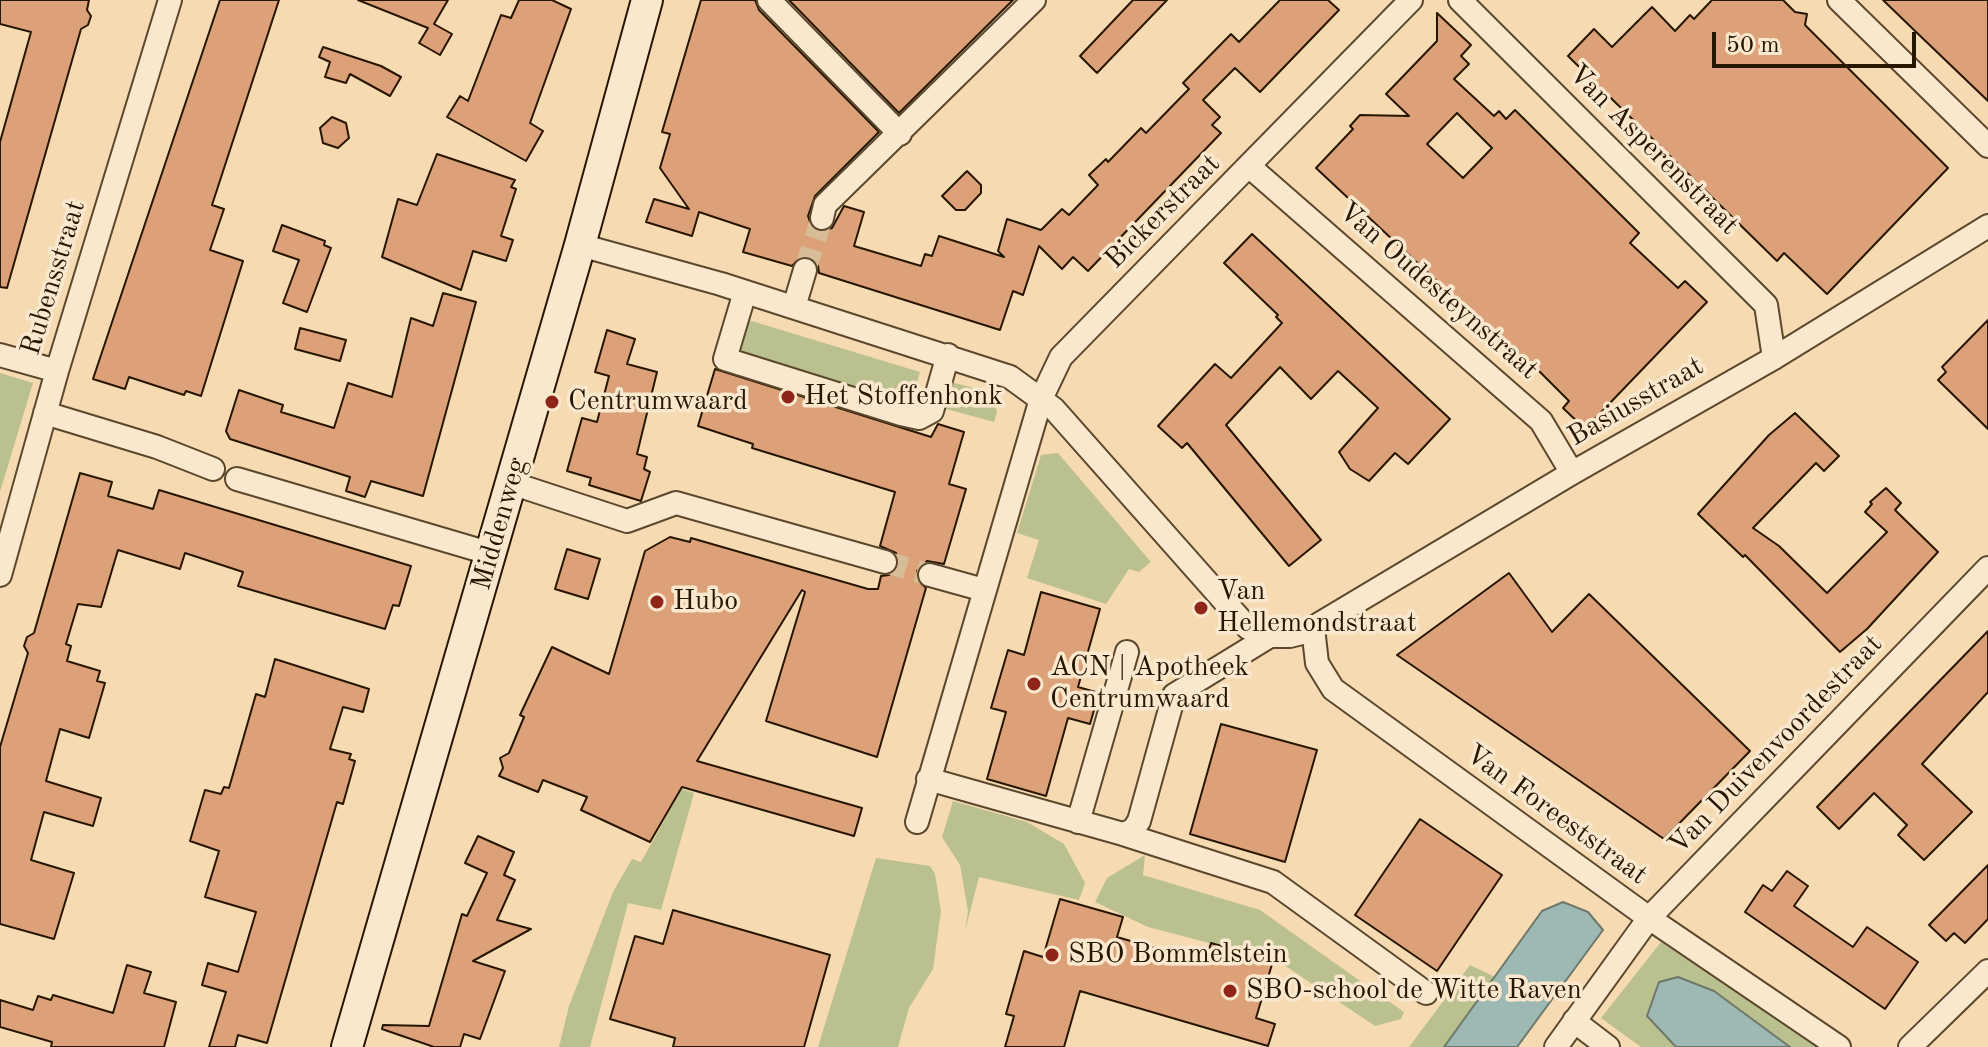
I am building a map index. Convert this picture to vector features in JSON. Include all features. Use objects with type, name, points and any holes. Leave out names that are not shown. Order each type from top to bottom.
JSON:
[{"type":"street","name":"Rubensstraat","points":[[0,575],[57,371],[170,0]]},
{"type":"street","name":"Middenweg","points":[[347,1047],[492,554],[647,0]]},
{"type":"street","points":[[769,0],[900,134]]},
{"type":"street","points":[[822,218],[825,205],[879,156],[1034,0]]},
{"type":"street","name":"Bickerstraat","points":[[917,822],[1041,399],[1061,357],[1411,0]]},
{"type":"street","name":"Van Asperenstraat","points":[[1460,0],[1766,305],[1774,358]]},
{"type":"street","points":[[1839,0],[1988,146]]},
{"type":"street","name":"Van Oudesteynstraat","points":[[1250,167],[1541,421],[1572,473]]},
{"type":"street","name":"Basiusstraat","points":[[1313,628],[1572,473],[1774,358],[1988,226]]},
{"type":"street","points":[[580,245],[794,307],[1010,377],[1041,399],[1084,440],[1248,628],[1270,636],[1290,636],[1313,628]]},
{"type":"street","points":[[794,307],[805,270]]},
{"type":"street","points":[[745,292],[725,359],[901,414],[919,418],[932,411],[948,355]]},
{"type":"street","points":[[0,355],[57,371]]},
{"type":"street","points":[[45,413],[157,447],[213,469]]},
{"type":"street","points":[[237,479],[492,554]]},
{"type":"street","points":[[511,483],[627,521],[676,503],[885,562]]},
{"type":"street","name":"Van Duivenvoordestraat","points":[[1556,1047],[1649,918],[1988,568]]},
{"type":"street","points":[[930,575],[984,590]]},
{"type":"street","name":"Van Foreeststraat","points":[[1313,628],[1317,663],[1333,689],[1649,918],[1839,1047]]},
{"type":"street","points":[[1123,834],[1133,830],[1139,821],[1174,695],[1270,636]]},
{"type":"street","points":[[1078,822],[1127,652]]},
{"type":"street","points":[[928,779],[1123,834],[1273,882],[1426,993]]},
{"type":"street","points":[[1910,1047],[1988,971]]},
{"type":"street","points":[[1574,1021],[1608,1047]]},
{"type":"green space","points":[[745,319],[920,372],[910,407],[735,353]]},
{"type":"green space","points":[[0,373],[33,383],[0,492]]},
{"type":"green space","points":[[951,382],[989,392],[997,411],[994,422],[943,408]]},
{"type":"green space","points":[[1058,453],[1151,562],[1139,572],[1129,569],[1106,604],[1027,578],[1039,540],[1017,533],[1041,455]]},
{"type":"green space","points":[[682,789],[694,793],[661,910],[628,903],[590,1047],[559,1047],[569,1006],[613,892],[632,859],[641,862]]},
{"type":"green space","points":[[953,801],[1027,822],[1064,844],[1085,883],[1079,900],[979,877],[965,931],[968,911],[960,865],[942,837]]},
{"type":"green space","points":[[1145,855],[1143,875],[1260,910],[1404,1012],[1401,1019],[1375,1026],[1278,961],[1148,927],[1095,902],[1107,878]]},
{"type":"green space","points":[[876,858],[930,866],[935,874],[941,911],[933,969],[909,1008],[898,1047],[818,1047]]},
{"type":"green space","points":[[1661,942],[1819,1047],[1790,1047],[1714,991],[1647,1016],[1676,1047],[1641,1047],[1601,1018]]},
{"type":"green space","points":[[1470,965],[1495,977],[1444,1047],[1409,1047]]},
{"type":"water","points":[[1563,902],[1588,912],[1603,930],[1517,1047],[1444,1047],[1542,911]]},
{"type":"water","points":[[1678,977],[1714,991],[1790,1047],[1676,1047],[1647,1016],[1659,982]]},
{"type":"building","points":[[0,0],[89,0],[87,10],[91,16],[88,25],[81,29],[7,288],[0,287],[0,142],[31,32],[0,24]]},
{"type":"building","points":[[220,0],[279,0],[212,205],[224,209],[210,250],[243,261],[201,396],[186,391],[184,395],[129,377],[125,389],[93,379]]},
{"type":"building","points":[[358,0],[448,0],[434,24],[452,34],[440,55],[419,43],[428,28]]},
{"type":"building","points":[[519,0],[552,0],[571,9],[530,123],[543,131],[526,161],[447,117],[460,96],[468,101],[501,15],[511,18]]},
{"type":"building","points":[[701,0],[755,0],[759,10],[879,132],[815,196],[808,216],[812,228],[820,232],[832,228],[844,206],[864,212],[854,246],[921,266],[925,254],[932,256],[939,236],[1004,257],[998,251],[1007,219],[1041,230],[1062,209],[1069,215],[1098,185],[1089,175],[1106,159],[1108,162],[1141,128],[1146,133],[1189,89],[1183,83],[1231,34],[1239,42],[1280,0],[1328,0],[1339,10],[1260,92],[1235,68],[1203,100],[1220,117],[1212,125],[1221,133],[1088,271],[1073,257],[1062,269],[1039,246],[1023,295],[1013,291],[1000,330],[819,273],[818,266],[810,257],[801,257],[792,266],[743,252],[750,229],[699,212],[692,236],[646,222],[654,199],[689,209],[660,168],[670,134],[662,132]]},
{"type":"building","points":[[789,0],[1013,0],[899,113]]},
{"type":"building","points":[[1133,0],[1167,0],[1097,73],[1080,56]]},
{"type":"building","points":[[1712,0],[1783,0],[1795,12],[1807,14],[1805,25],[1948,168],[1827,294],[1784,253],[1777,261],[1568,56],[1594,29],[1612,47],[1652,7],[1675,31],[1690,15],[1694,19]]},
{"type":"building","points":[[1883,0],[1988,0],[1988,101],[1914,30]]},
{"type":"building","points":[[1437,13],[1471,45],[1461,56],[1469,64],[1454,79],[1494,116],[1499,111],[1506,119],[1515,110],[1639,233],[1630,243],[1678,288],[1685,281],[1707,302],[1585,429],[1563,408],[1569,401],[1523,355],[1519,358],[1316,168],[1353,129],[1350,126],[1360,115],[1409,116],[1386,94],[1437,41]],"holes":[[[1457,113],[1492,148],[1463,178],[1427,144]]]},
{"type":"building","points":[[323,47],[381,66],[401,77],[390,96],[350,74],[346,83],[325,77],[330,62],[319,57]]},
{"type":"building","points":[[332,117],[346,123],[349,138],[338,148],[323,143],[320,128]]},
{"type":"building","points":[[437,154],[515,180],[511,187],[516,189],[501,236],[513,240],[506,261],[473,251],[461,290],[382,257],[398,199],[417,205]]},
{"type":"building","points":[[967,171],[981,185],[981,193],[965,210],[956,210],[942,196]]},
{"type":"building","points":[[282,225],[325,241],[324,245],[331,248],[307,312],[283,303],[299,260],[273,251]]},
{"type":"building","points":[[1252,234],[1450,419],[1408,464],[1395,453],[1369,481],[1350,469],[1339,452],[1378,408],[1338,371],[1311,399],[1280,367],[1226,425],[1321,540],[1289,566],[1187,443],[1182,448],[1158,426],[1215,364],[1231,378],[1282,323],[1276,317],[1278,315],[1224,263]]},
{"type":"building","points":[[443,293],[476,302],[423,496],[371,481],[365,497],[346,491],[350,477],[230,439],[226,431],[239,390],[283,405],[281,412],[334,428],[348,383],[392,397],[411,318],[433,326]]},
{"type":"building","points":[[1988,320],[1988,429],[1938,380],[1946,372],[1942,367]]},
{"type":"building","points":[[300,328],[346,340],[340,361],[295,349]]},
{"type":"building","points":[[607,330],[635,339],[627,364],[657,372],[637,454],[647,457],[644,469],[650,472],[641,501],[589,485],[591,478],[567,471],[582,418],[597,422],[609,376],[595,372]]},
{"type":"building","points":[[715,369],[931,437],[938,424],[964,432],[949,484],[966,489],[944,564],[927,561],[917,571],[917,579],[926,588],[877,757],[766,721],[805,592],[802,590],[697,761],[862,808],[854,836],[682,787],[650,842],[581,810],[587,797],[543,780],[538,792],[499,776],[503,768],[500,758],[509,753],[524,717],[520,715],[552,647],[609,674],[645,551],[670,537],[690,542],[691,538],[868,589],[878,589],[881,576],[889,575],[898,567],[896,553],[880,546],[895,492],[752,448],[753,444],[698,426]]},
{"type":"building","points":[[1795,413],[1839,456],[1824,471],[1816,463],[1753,528],[1779,546],[1827,593],[1887,532],[1865,512],[1872,504],[1870,502],[1886,488],[1901,503],[1895,510],[1938,552],[1867,629],[1840,652],[1745,555],[1743,557],[1698,514],[1769,435]]},
{"type":"building","points":[[80,473],[112,482],[108,496],[153,509],[159,490],[411,566],[399,606],[393,605],[385,629],[238,586],[243,572],[185,553],[180,569],[118,550],[101,607],[78,604],[66,644],[71,646],[67,661],[100,671],[97,681],[105,683],[89,738],[60,729],[46,781],[101,798],[93,826],[44,812],[31,860],[74,873],[54,939],[0,924],[0,747],[28,653],[24,646],[27,637],[34,633]]},
{"type":"building","points":[[567,549],[600,559],[588,599],[555,589]]},
{"type":"building","points":[[1509,573],[1552,632],[1589,594],[1750,751],[1664,839],[1397,655]]},
{"type":"building","points":[[1041,592],[1100,609],[1078,687],[1099,693],[1090,724],[1068,718],[1046,796],[987,779],[1006,712],[991,708],[1008,650],[1024,655]]},
{"type":"building","points":[[1988,631],[1988,692],[1922,764],[1972,812],[1924,860],[1898,835],[1907,825],[1874,793],[1839,829],[1817,807]]},
{"type":"building","points":[[275,659],[369,689],[363,712],[343,707],[330,749],[351,754],[349,759],[355,761],[343,804],[337,802],[267,1043],[238,1035],[235,1047],[209,1047],[226,992],[202,985],[208,963],[238,972],[256,912],[205,897],[219,851],[190,841],[205,790],[221,794],[224,787],[229,788],[256,694],[265,697]]},
{"type":"building","points":[[1221,724],[1317,750],[1285,862],[1190,834]]},
{"type":"building","points":[[1420,819],[1502,875],[1437,971],[1355,915]]},
{"type":"building","points":[[478,836],[514,852],[504,875],[515,880],[497,920],[531,929],[473,961],[505,971],[480,1039],[464,1034],[460,1047],[434,1047],[382,1029],[383,1025],[429,1026],[462,914],[467,916],[487,873],[465,863]]},
{"type":"building","points":[[1988,865],[1988,919],[1965,943],[1954,933],[1946,941],[1929,925]]},
{"type":"building","points":[[1787,871],[1808,886],[1794,906],[1824,927],[1853,947],[1867,927],[1918,962],[1885,1009],[1745,912],[1763,885],[1772,891]]},
{"type":"building","points":[[1060,899],[1123,917],[1117,937],[1205,963],[1211,943],[1273,961],[1256,1018],[1275,1024],[1268,1046],[1080,991],[1064,1047],[1005,1047],[1014,1016],[1006,1014],[1024,951],[1043,957]]},
{"type":"building","points":[[673,910],[830,955],[804,1047],[673,1047],[675,1038],[610,1019],[635,936],[663,944]]},
{"type":"building","points":[[127,965],[151,972],[144,993],[176,1002],[164,1047],[51,1047],[52,1042],[0,1027],[0,1000],[33,1010],[38,996],[51,1000],[53,995],[113,1013]]},
{"type":"tunnel","points":[[805,270],[822,218]]},
{"type":"tunnel","points":[[885,562],[930,575]]},
{"type":"place","name":"Het Stoffenhonk","points":[[788,397]]},
{"type":"place","name":"Centrumwaard","points":[[552,402]]},
{"type":"place","name":"Hubo","points":[[657,602]]},
{"type":"place","name":"Van Hellemondstraat","points":[[1201,608]]},
{"type":"place","name":"ACN | Apotheek Centrumwaard","points":[[1034,684]]},
{"type":"place","name":"SBO Bommelstein","points":[[1052,955]]},
{"type":"place","name":"SBO-school de Witte Raven","points":[[1230,991]]}]
